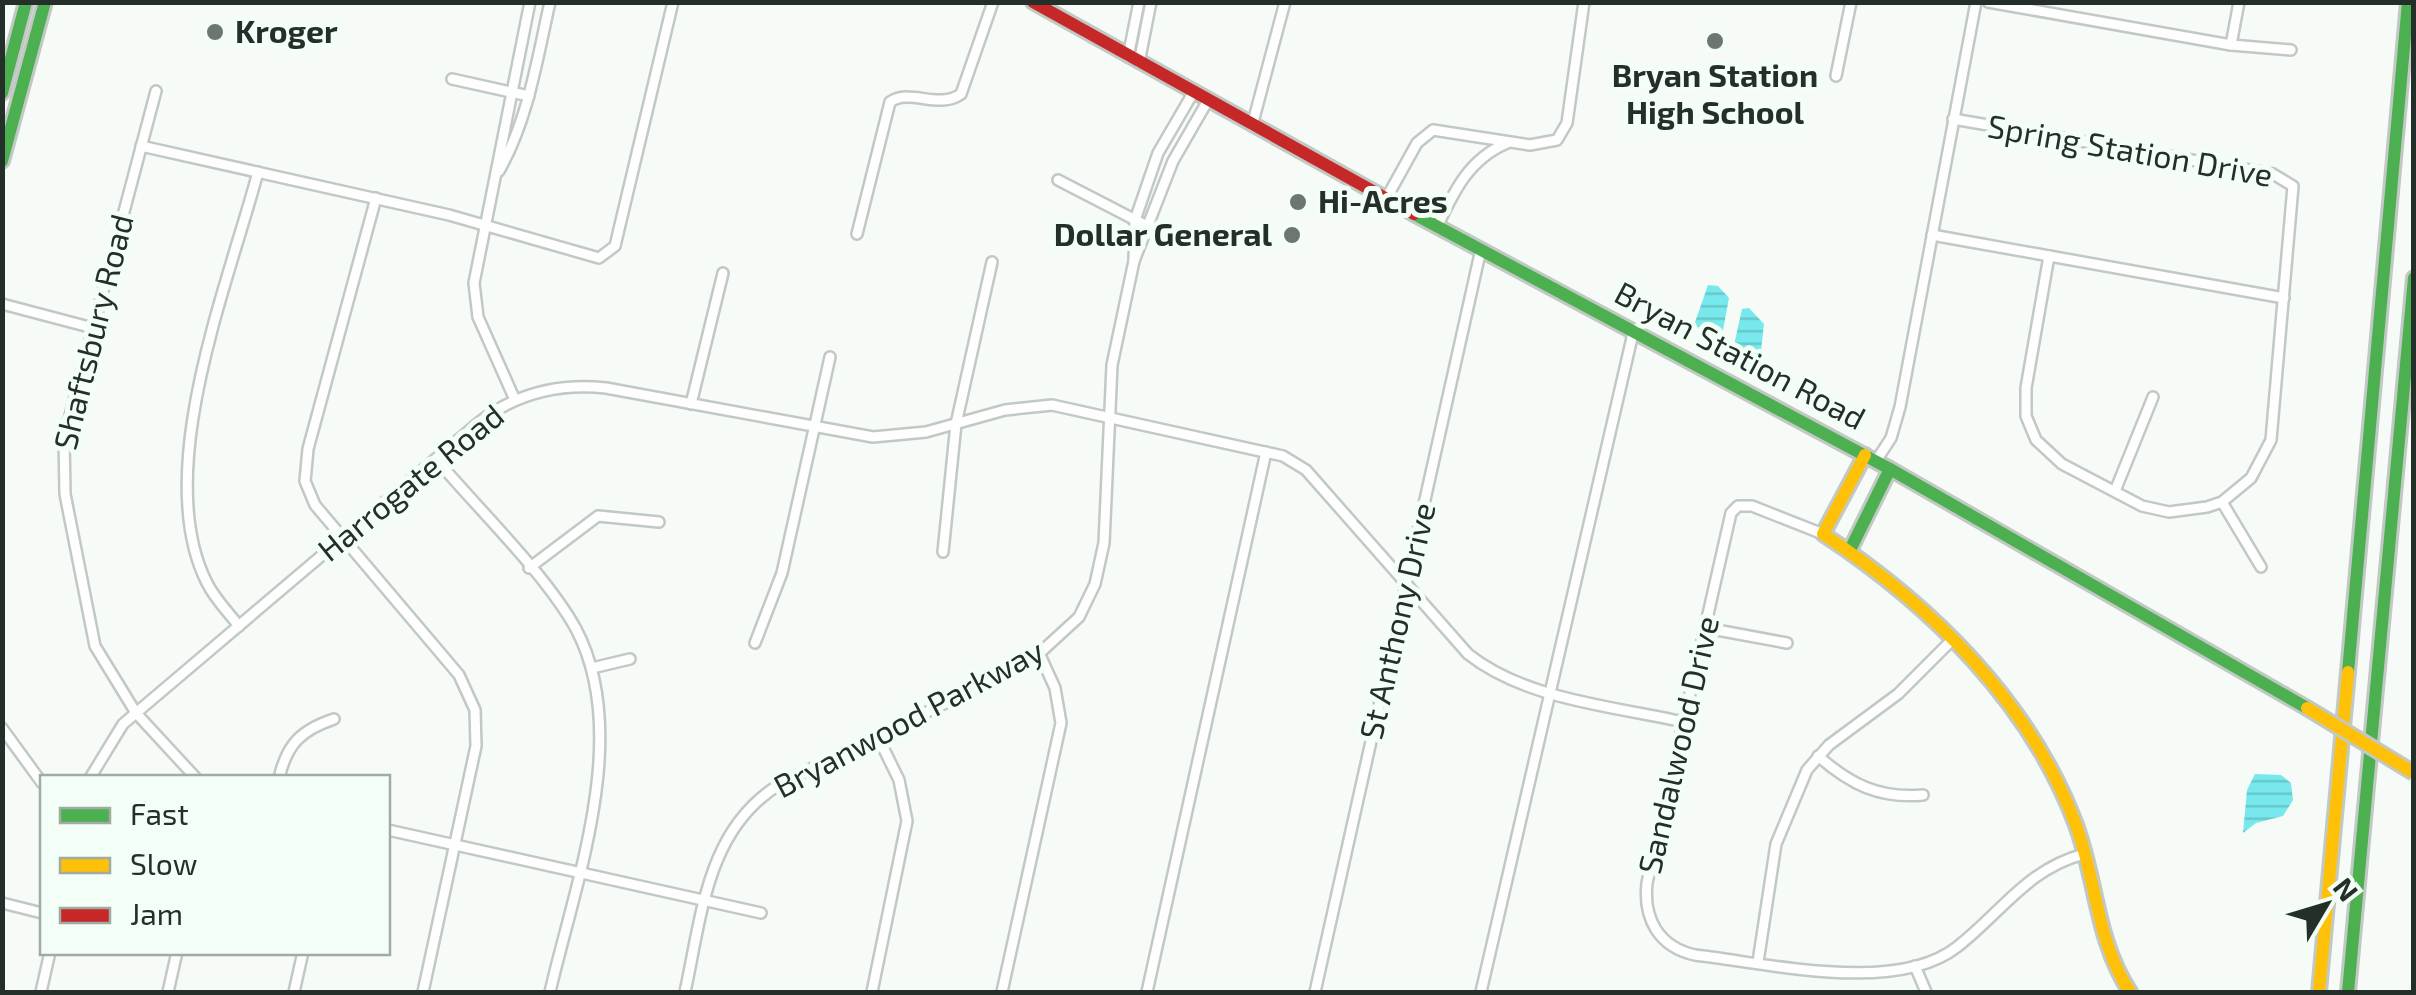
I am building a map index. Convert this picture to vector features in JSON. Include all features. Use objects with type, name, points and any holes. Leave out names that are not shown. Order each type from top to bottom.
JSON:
[{"type":"main road","points":[[2,93],[26,2]]},
{"type":"main road","points":[[2,160],[44,2]]},
{"type":"main road","name":"Bryan Station Road","points":[[1033,2],[1192,94],[1890,469],[2414,773]]},
{"type":"main road","points":[[2319,992],[2408,2]]},
{"type":"main road","points":[[2348,992],[2414,278]]},
{"type":"main road","points":[[1870,458],[1823,534],[1850,550],[1951,641],[2003,694],[2032,733],[2068,804],[2084,854],[2099,932],[2130,992]]},
{"type":"main road","points":[[1850,550],[1890,469]]},
{"type":"street","points":[[515,400],[478,317],[474,283],[498,174],[509,92],[530,2]]},
{"type":"street","points":[[498,174],[512,149],[529,96],[550,2]]},
{"type":"street","points":[[141,146],[376,198],[594,258],[611,252],[630,193],[673,2]]},
{"type":"street","points":[[857,234],[886,108],[897,98],[943,102],[958,97],[993,2]]},
{"type":"street","points":[[1134,60],[1138,2]]},
{"type":"street","points":[[1134,60],[1151,2]]},
{"type":"street","points":[[1252,126],[1285,2]]},
{"type":"street","points":[[1386,199],[1428,132],[1443,129],[1508,142],[1550,144],[1566,130],[1584,2]]},
{"type":"street","points":[[1836,76],[1852,2]]},
{"type":"street","points":[[1870,458],[1897,418],[1976,2]]},
{"type":"street","points":[[1988,2],[2232,45],[2292,50]]},
{"type":"street","points":[[2232,45],[2239,2]]},
{"type":"street","points":[[452,79],[529,96]]},
{"type":"street","name":"Shaftsbury Road","points":[[156,91],[64,438],[63,483],[88,630],[104,668],[136,713],[193,775]]},
{"type":"street","name":"Bryanwood Parkway","points":[[1134,261],[1134,220],[1153,164],[1192,94]]},
{"type":"street","name":"Bryanwood Parkway","points":[[685,992],[719,852],[752,804],[782,783],[1040,655],[1069,629],[1096,584],[1104,543],[1112,365],[1134,261],[1168,172],[1207,102]]},
{"type":"street","name":"Spring Station Drive","points":[[1953,119],[2281,176],[2294,189],[2271,440],[2251,478],[2222,502]]},
{"type":"street","points":[[1437,227],[1466,174],[1480,158],[1508,142]]},
{"type":"street","points":[[239,626],[206,582],[185,474],[196,401],[258,172]]},
{"type":"street","points":[[1058,180],[1149,227]]},
{"type":"street","points":[[376,198],[305,467],[309,494],[447,660],[471,696],[476,736],[457,846],[423,992]]},
{"type":"street","points":[[1932,235],[2284,298]]},
{"type":"street","name":"St Anthony Drive","points":[[1315,992],[1481,249]]},
{"type":"street","points":[[2049,256],[2026,388],[2028,424],[2046,452],[2142,506],[2169,512],[2222,502],[2261,567]]},
{"type":"street","points":[[944,552],[956,424],[992,262]]},
{"type":"street","points":[[692,404],[723,273]]},
{"type":"street","points":[[2,304],[92,328]]},
{"type":"street","points":[[1482,992],[1634,329]]},
{"type":"street","points":[[755,643],[776,592],[830,357]]},
{"type":"street","name":"Harrogate Road","points":[[92,775],[112,737],[136,713],[493,412],[515,400],[554,388],[588,386],[814,429],[892,438],[1040,405],[1109,416],[1266,452],[1306,470],[1480,664],[1516,682],[1683,722]]},
{"type":"street","points":[[2116,492],[2153,397]]},
{"type":"street","points":[[1147,992],[1266,452]]},
{"type":"street","points":[[436,459],[574,627],[592,668],[600,710],[601,752],[550,992]]},
{"type":"street","name":"Sandalwood Drive","points":[[1823,534],[1752,506],[1738,506],[1732,513],[1647,883],[1650,919],[1665,942],[1684,953],[1758,962],[1867,972],[1915,966],[1953,951],[2036,874],[2084,854]]},
{"type":"street","points":[[529,568],[598,516],[659,522]]},
{"type":"street","points":[[1706,628],[1786,643]]},
{"type":"street","points":[[1758,962],[1776,844],[1799,785],[1818,756],[1898,694],[1951,641]]},
{"type":"street","points":[[1002,992],[1061,723],[1056,688],[1040,655]]},
{"type":"street","points":[[592,668],[630,659]]},
{"type":"street","points":[[279,775],[292,742],[313,726],[334,719]]},
{"type":"street","points":[[2,728],[40,780]]},
{"type":"street","points":[[872,992],[907,820],[904,796],[878,737]]},
{"type":"street","points":[[1818,756],[1869,791],[1897,797],[1923,795]]},
{"type":"street","points":[[390,830],[761,913]]},
{"type":"street","points":[[2,903],[40,912]]},
{"type":"street","points":[[41,992],[49,955]]},
{"type":"street","points":[[168,992],[176,955]]},
{"type":"street","points":[[294,992],[302,955]]},
{"type":"street","points":[[1915,966],[1926,992]]},
{"type":"water","points":[[1708,285],[1718,286],[1729,298],[1721,341],[1694,325]]},
{"type":"water","points":[[1749,308],[1764,324],[1760,360],[1754,366],[1732,354],[1742,309]]},
{"type":"water","points":[[2255,774],[2281,775],[2291,783],[2293,800],[2283,816],[2256,823],[2243,833],[2247,790]]},
{"type":"traffic: fast","points":[[2,93],[26,2]]},
{"type":"traffic: fast","points":[[2,161],[45,2]]},
{"type":"traffic: fast","points":[[2348,672],[2408,2]]},
{"type":"traffic: fast","points":[[1414,214],[1890,469],[2307,708]]},
{"type":"traffic: fast","points":[[2348,992],[2414,278]]},
{"type":"traffic: fast","points":[[1850,550],[1890,469]]},
{"type":"traffic: slow","points":[[1865,455],[1823,534],[1902,592],[1938,625],[1973,660],[2032,738],[2076,825],[2110,952],[2130,992]]},
{"type":"traffic: slow","points":[[2319,992],[2348,672]]},
{"type":"traffic: slow","points":[[2307,708],[2414,773]]},
{"type":"traffic: jam","points":[[1033,2],[1414,214]]},
{"type":"place","name":"Kroger","points":[[215,32]]},
{"type":"place","name":"Bryan Station High School","points":[[1715,41]]},
{"type":"place","name":"Hi-Acres","points":[[1298,202]]},
{"type":"place","name":"Dollar General","points":[[1292,235]]}]
